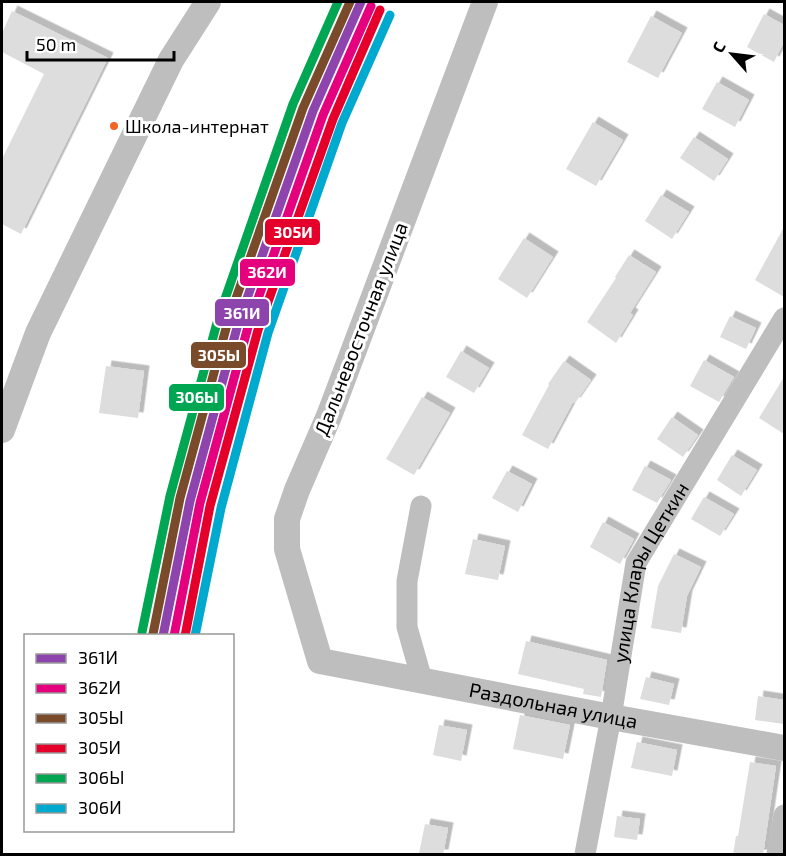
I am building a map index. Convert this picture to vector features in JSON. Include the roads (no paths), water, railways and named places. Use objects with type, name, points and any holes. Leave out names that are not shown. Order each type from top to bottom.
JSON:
[{"type":"street","points":[[2,429],[38,333],[171,60],[208,2]]},
{"type":"street","name":"Дальневосточная улица","points":[[320,661],[287,549],[287,519],[329,416],[485,2]]},
{"type":"street","name":"улица Клары Цеткин","points":[[585,855],[611,717],[636,563],[784,318]]},
{"type":"street","points":[[421,506],[407,581],[407,627],[422,680]]},
{"type":"street","name":"Раздольная улица","points":[[320,661],[784,748]]},
{"type":"street","points":[[777,855],[784,815]]},
{"type":"place","name":"Школа-интернат","points":[[114,126]]}]
